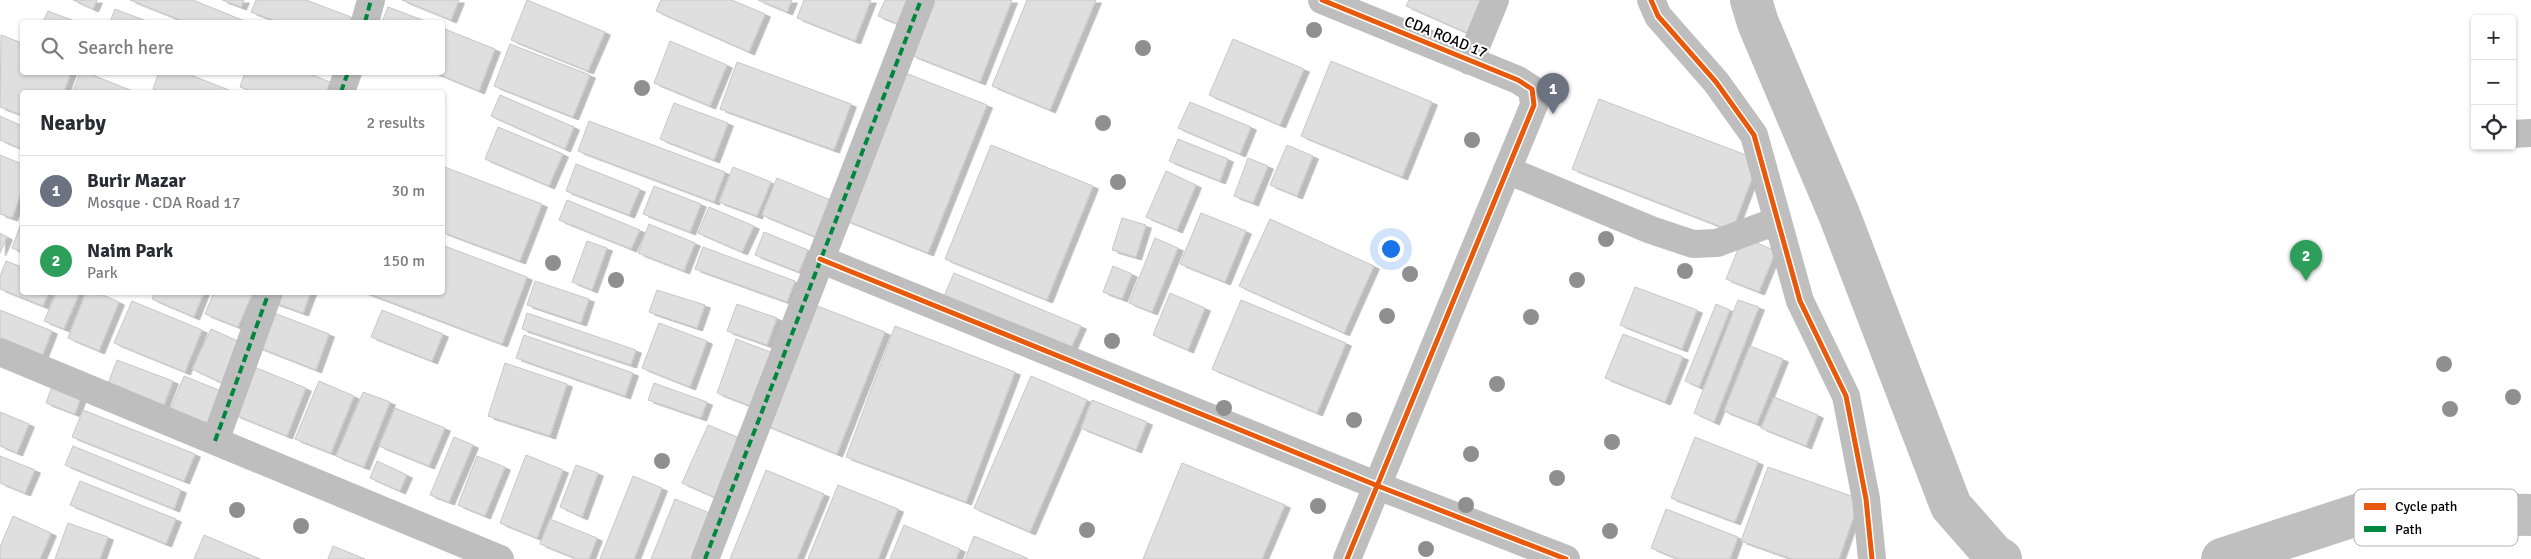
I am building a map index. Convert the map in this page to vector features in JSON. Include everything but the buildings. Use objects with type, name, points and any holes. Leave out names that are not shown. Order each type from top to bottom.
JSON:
[{"type":"street","points":[[366,20],[371,0]]},
{"type":"street","points":[[705,559],[921,0]]},
{"type":"street","name":"CDA ROAD 17","points":[[1322,0],[1518,80],[1532,89],[1534,105],[1507,170]]},
{"type":"street","points":[[1470,61],[1495,0]]},
{"type":"street","points":[[1651,0],[1658,16],[1716,82],[1754,135],[1776,221],[1800,301],[1846,396],[1866,499],[1872,559]]},
{"type":"street","points":[[342,90],[347,75]]},
{"type":"street","points":[[2516,134],[2531,133]]},
{"type":"street","points":[[1347,559],[1507,170],[1651,230],[1693,244],[1717,244],[1776,221]]},
{"type":"street","points":[[820,259],[1378,486],[1566,559]]},
{"type":"street","points":[[215,441],[268,295]]},
{"type":"street","points":[[0,352],[500,559]]},
{"type":"waterway","points":[[1751,0],[1758,23],[1839,214],[1951,506],[1995,556],[2001,559]]},
{"type":"waterway","points":[[2518,515],[2531,515]]},
{"type":"waterway","points":[[2222,559],[2354,516]]},
{"type":"marked path","points":[[366,20],[371,0]]},
{"type":"marked path","points":[[705,559],[921,0]]},
{"type":"marked path","points":[[342,90],[347,75]]},
{"type":"marked path","points":[[215,441],[268,295]]},
{"type":"cycle path","points":[[1322,0],[1518,80],[1532,89],[1534,105],[1347,559]]},
{"type":"cycle path","points":[[1651,0],[1658,16],[1716,82],[1754,135],[1800,301],[1846,396],[1866,499],[1872,559]]},
{"type":"cycle path","points":[[820,259],[1378,486],[1566,559]]},
{"type":"place","name":"Burir Mazar","points":[[1553,114]]},
{"type":"place","name":"Naim Park","points":[[2306,281]]}]
